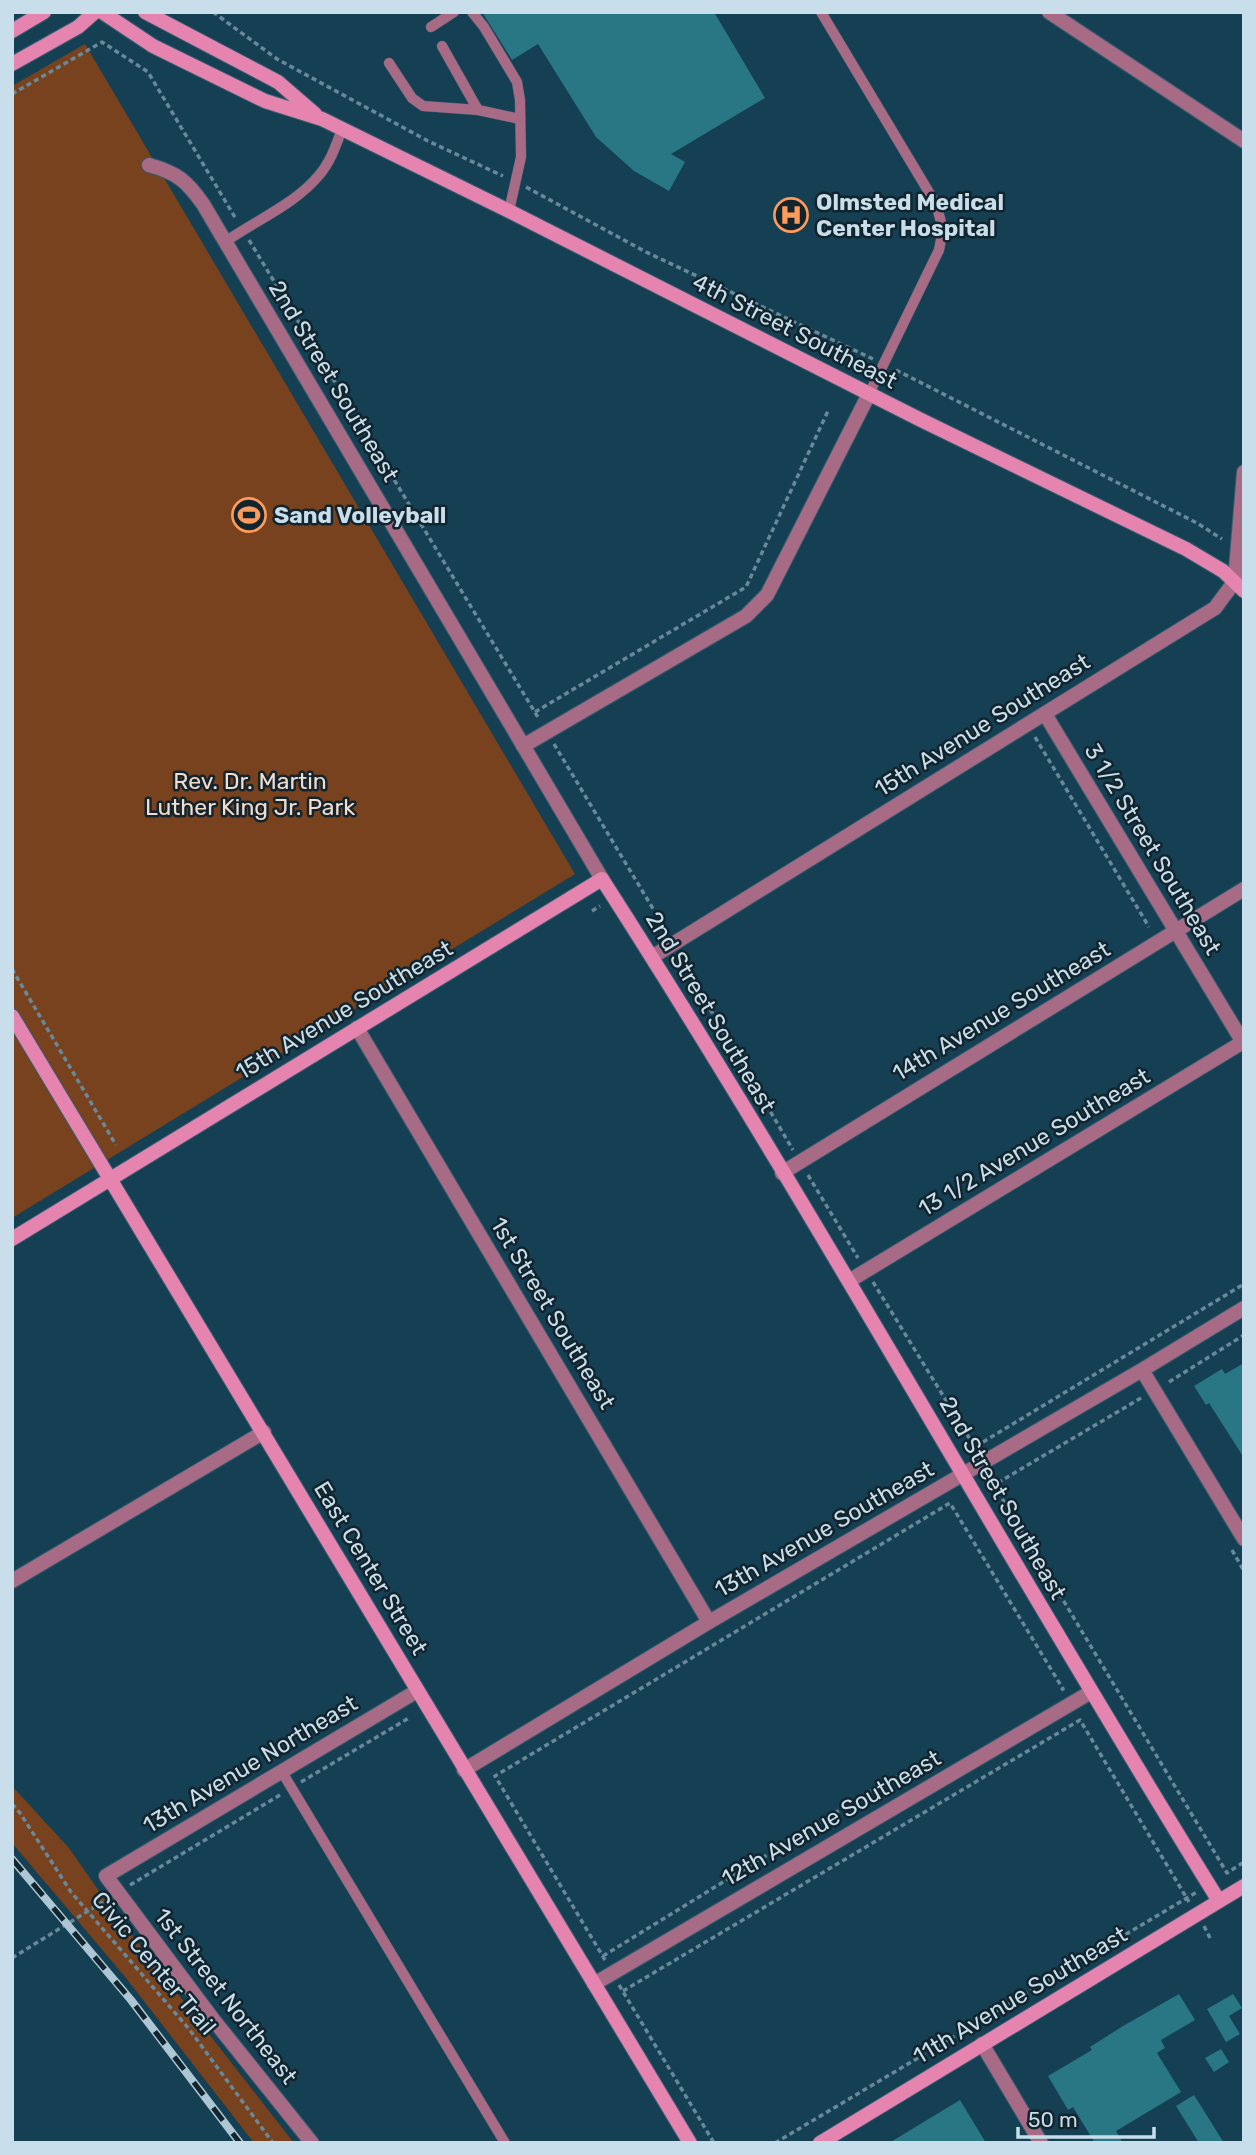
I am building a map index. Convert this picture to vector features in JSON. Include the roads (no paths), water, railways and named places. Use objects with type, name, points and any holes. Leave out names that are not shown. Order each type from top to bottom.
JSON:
[{"type":"street","points":[[12,31],[44,12]]},
{"type":"street","points":[[12,64],[78,27],[94,12]]},
{"type":"street","name":"4th Street Southeast","points":[[102,12],[153,46],[265,102],[322,119],[869,394],[1185,549],[1213,564],[1240,586]]},
{"type":"street","name":"4th Street Southeast","points":[[145,12],[278,82],[322,119]]},
{"type":"street","points":[[1049,12],[1244,141]]},
{"type":"street","name":"2nd Street Southeast","points":[[149,165],[172,172],[188,184],[225,242],[602,879],[849,1281],[1091,1692],[1219,1900]]},
{"type":"street","points":[[523,746],[746,616],[767,595],[869,394]]},
{"type":"street","points":[[1240,586],[1239,549],[1244,472]]},
{"type":"street","name":"15th Avenue Southeast","points":[[652,957],[1215,608],[1240,586]]},
{"type":"street","name":"3 1/2 Street Southeast","points":[[1045,714],[1243,1043]]},
{"type":"street","name":"15th Avenue Southeast","points":[[12,1239],[602,879]]},
{"type":"street","name":"14th Avenue Southeast","points":[[782,1172],[1244,889]]},
{"type":"street","name":"East Center Street","points":[[12,1016],[690,2143]]},
{"type":"street","name":"1st Street Southeast","points":[[357,1028],[709,1622]]},
{"type":"street","name":"13 1/2 Avenue Southeast","points":[[849,1281],[1243,1043]]},
{"type":"street","name":"13th Avenue Southeast","points":[[464,1770],[709,1622],[1244,1308]]},
{"type":"street","points":[[1142,1370],[1244,1539]]},
{"type":"street","points":[[12,1581],[264,1432]]},
{"type":"street","name":"13th Avenue Northeast","points":[[106,1876],[417,1691]]},
{"type":"street","name":"12th Avenue Southeast","points":[[594,1984],[1091,1692]]},
{"type":"street","name":"1st Street Northeast","points":[[106,1876],[212,2018],[312,2143]]},
{"type":"street","name":"11th Avenue Southeast","points":[[820,2143],[1244,1886]]},
{"type":"street","points":[[982,2044],[1041,2143]]},
{"type":"lane","points":[[431,27],[454,12]]},
{"type":"lane","points":[[472,12],[517,82],[522,157],[509,211]]},
{"type":"lane","points":[[821,12],[936,205],[943,229],[940,250],[869,394]]},
{"type":"lane","points":[[442,46],[478,110]]},
{"type":"lane","points":[[389,63],[412,98],[423,106],[478,110],[520,119]]},
{"type":"lane","points":[[225,242],[303,192],[321,174],[331,158],[342,129]]},
{"type":"lane","points":[[282,1772],[505,2143]]},
{"type":"railway","points":[[12,1859],[131,2000],[240,2143]]},
{"type":"place","name":"Olmsted Medical Center Hospital","points":[[791,215]]},
{"type":"place","name":"Sand Volleyball","points":[[249,515]]},
{"type":"park label","name":"Rev. Dr. Martin Luther King Jr. Park","points":[[250,794]]}]
